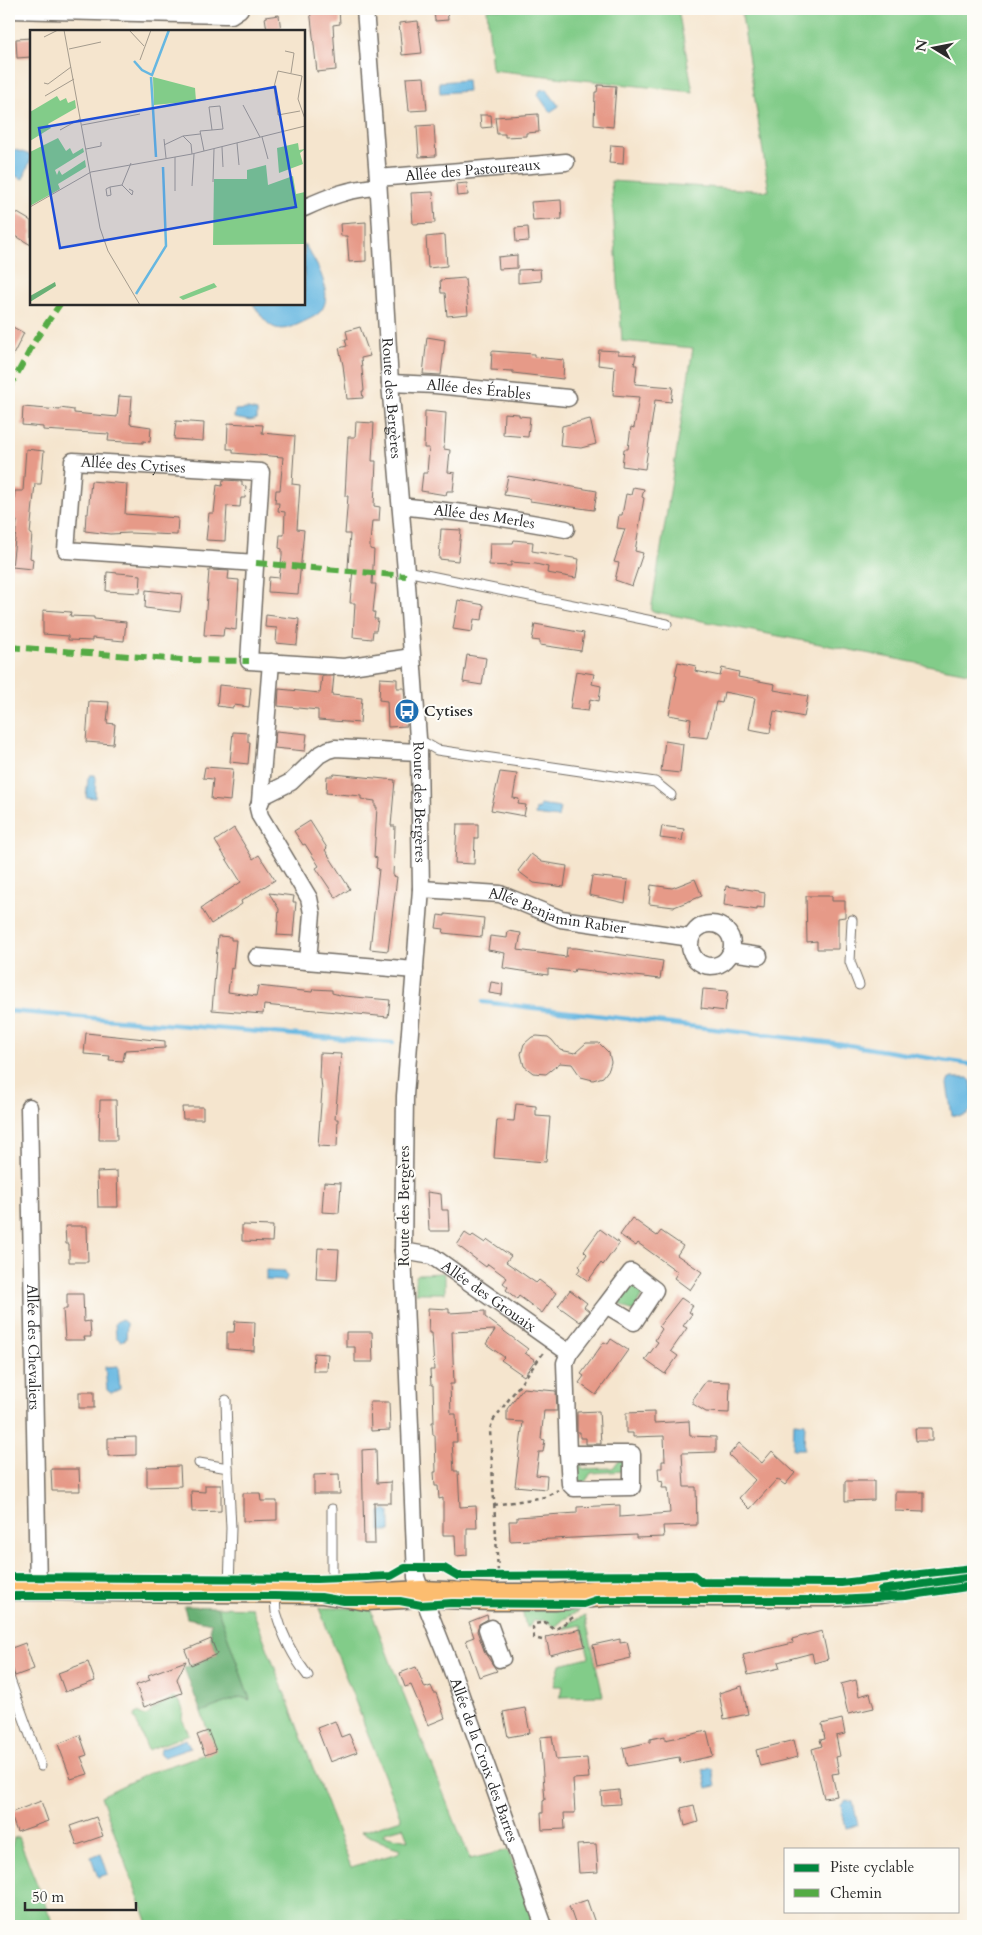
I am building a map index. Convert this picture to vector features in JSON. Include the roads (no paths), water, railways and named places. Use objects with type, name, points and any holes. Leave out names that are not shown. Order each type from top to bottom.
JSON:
[{"type":"main road","points":[[9,1587],[329,1589],[347,1583],[419,1588],[546,1585],[606,1593],[830,1592],[880,1590],[973,1577]]},
{"type":"street","points":[[9,10],[231,15],[240,9]]},
{"type":"street","name":"Route des Bergères","points":[[365,9],[390,383],[418,746],[421,889],[405,1096],[403,1252],[419,1588]]},
{"type":"street","name":"Allée des Pastoureaux","points":[[305,208],[326,198],[378,182],[566,162]]},
{"type":"street","name":"Allée des Érables","points":[[390,383],[568,398]]},
{"type":"street","name":"Allée des Cytises","points":[[256,563],[66,550],[73,461],[261,472],[256,563],[248,661],[344,667],[412,657]]},
{"type":"street","name":"Allée des Merles","points":[[400,508],[409,507],[491,516],[566,528]]},
{"type":"street","points":[[271,662],[260,816],[308,898],[312,913],[308,961]]},
{"type":"street","points":[[260,802],[263,796],[298,776],[319,755],[335,748],[418,746]]},
{"type":"street","name":"Allée Benjamin Rabier","points":[[421,889],[500,894],[561,919],[691,938]]},
{"type":"street","points":[[718,925],[726,929],[731,937],[733,946],[725,961],[717,966],[708,966],[700,963],[694,957],[690,949],[691,938],[694,932],[701,926],[718,925]]},
{"type":"street","points":[[731,952],[759,956]]},
{"type":"street","points":[[257,957],[415,970]]},
{"type":"street","name":"Allée des Chevaliers","points":[[29,1107],[38,1588]]},
{"type":"street","name":"Allée des Grouaix","points":[[403,1252],[432,1256],[569,1353]]},
{"type":"street","points":[[568,1454],[632,1454],[632,1487],[574,1488],[570,1484],[568,1454],[565,1363],[569,1353],[606,1305]]},
{"type":"street","name":"Allée de la Croix des Barres","points":[[419,1588],[450,1665],[544,1926]]},
{"type":"lane","points":[[406,571],[667,624]]},
{"type":"lane","points":[[418,746],[655,782],[671,795]]},
{"type":"lane","points":[[852,920],[850,962],[859,985]]},
{"type":"lane","points":[[226,1400],[231,1528],[229,1589]]},
{"type":"lane","points":[[199,1462],[228,1468]]},
{"type":"lane","points":[[329,1589],[332,1509]]},
{"type":"lane","points":[[274,1589],[275,1608],[280,1625],[308,1676]]},
{"type":"lane","points":[[9,1678],[41,1766]]},
{"type":"water","points":[[467,80],[468,91],[440,93],[439,82]]},
{"type":"water","points":[[546,89],[559,106],[550,112],[538,95],[540,90]]},
{"type":"water","points":[[9,148],[30,155],[30,162],[23,179],[13,175],[9,182]]},
{"type":"water","points":[[305,246],[322,277],[326,296],[324,305],[320,312],[310,319],[286,328],[274,327],[264,319],[254,305],[305,305]]},
{"type":"water","points":[[248,409],[257,411],[257,419],[250,421],[234,418],[235,410]]},
{"type":"water","points":[[90,775],[95,775],[96,778],[95,798],[86,797]]},
{"type":"water","points":[[540,805],[560,808],[558,818],[535,815],[536,809],[539,810]]},
{"type":"water","points":[[952,1078],[968,1078],[971,1081],[972,1107],[966,1114],[960,1116],[952,1115],[947,1084],[948,1080]]},
{"type":"water","points":[[266,1270],[285,1271],[287,1277],[285,1281],[266,1280]]},
{"type":"water","points":[[121,1319],[127,1324],[126,1339],[121,1341],[116,1337],[115,1323]]},
{"type":"water","points":[[118,1366],[120,1389],[111,1393],[107,1390],[105,1367]]},
{"type":"water","points":[[794,1422],[805,1423],[804,1449],[793,1449]]},
{"type":"water","points":[[386,1509],[390,1512],[390,1531],[380,1531],[380,1512]]},
{"type":"water","points":[[186,1739],[190,1748],[164,1757],[160,1754],[161,1748]]},
{"type":"water","points":[[712,1768],[716,1786],[707,1788],[703,1770]]},
{"type":"water","points":[[846,1800],[853,1802],[858,1825],[846,1828],[841,1805]]},
{"type":"water","points":[[101,1853],[108,1874],[98,1877],[91,1857]]},
{"type":"waterway","points":[[483,1002],[842,1044],[973,1065]]},
{"type":"waterway","points":[[9,1011],[393,1043]]},
{"type":"place","name":"Cytises","points":[[407,711]]}]
